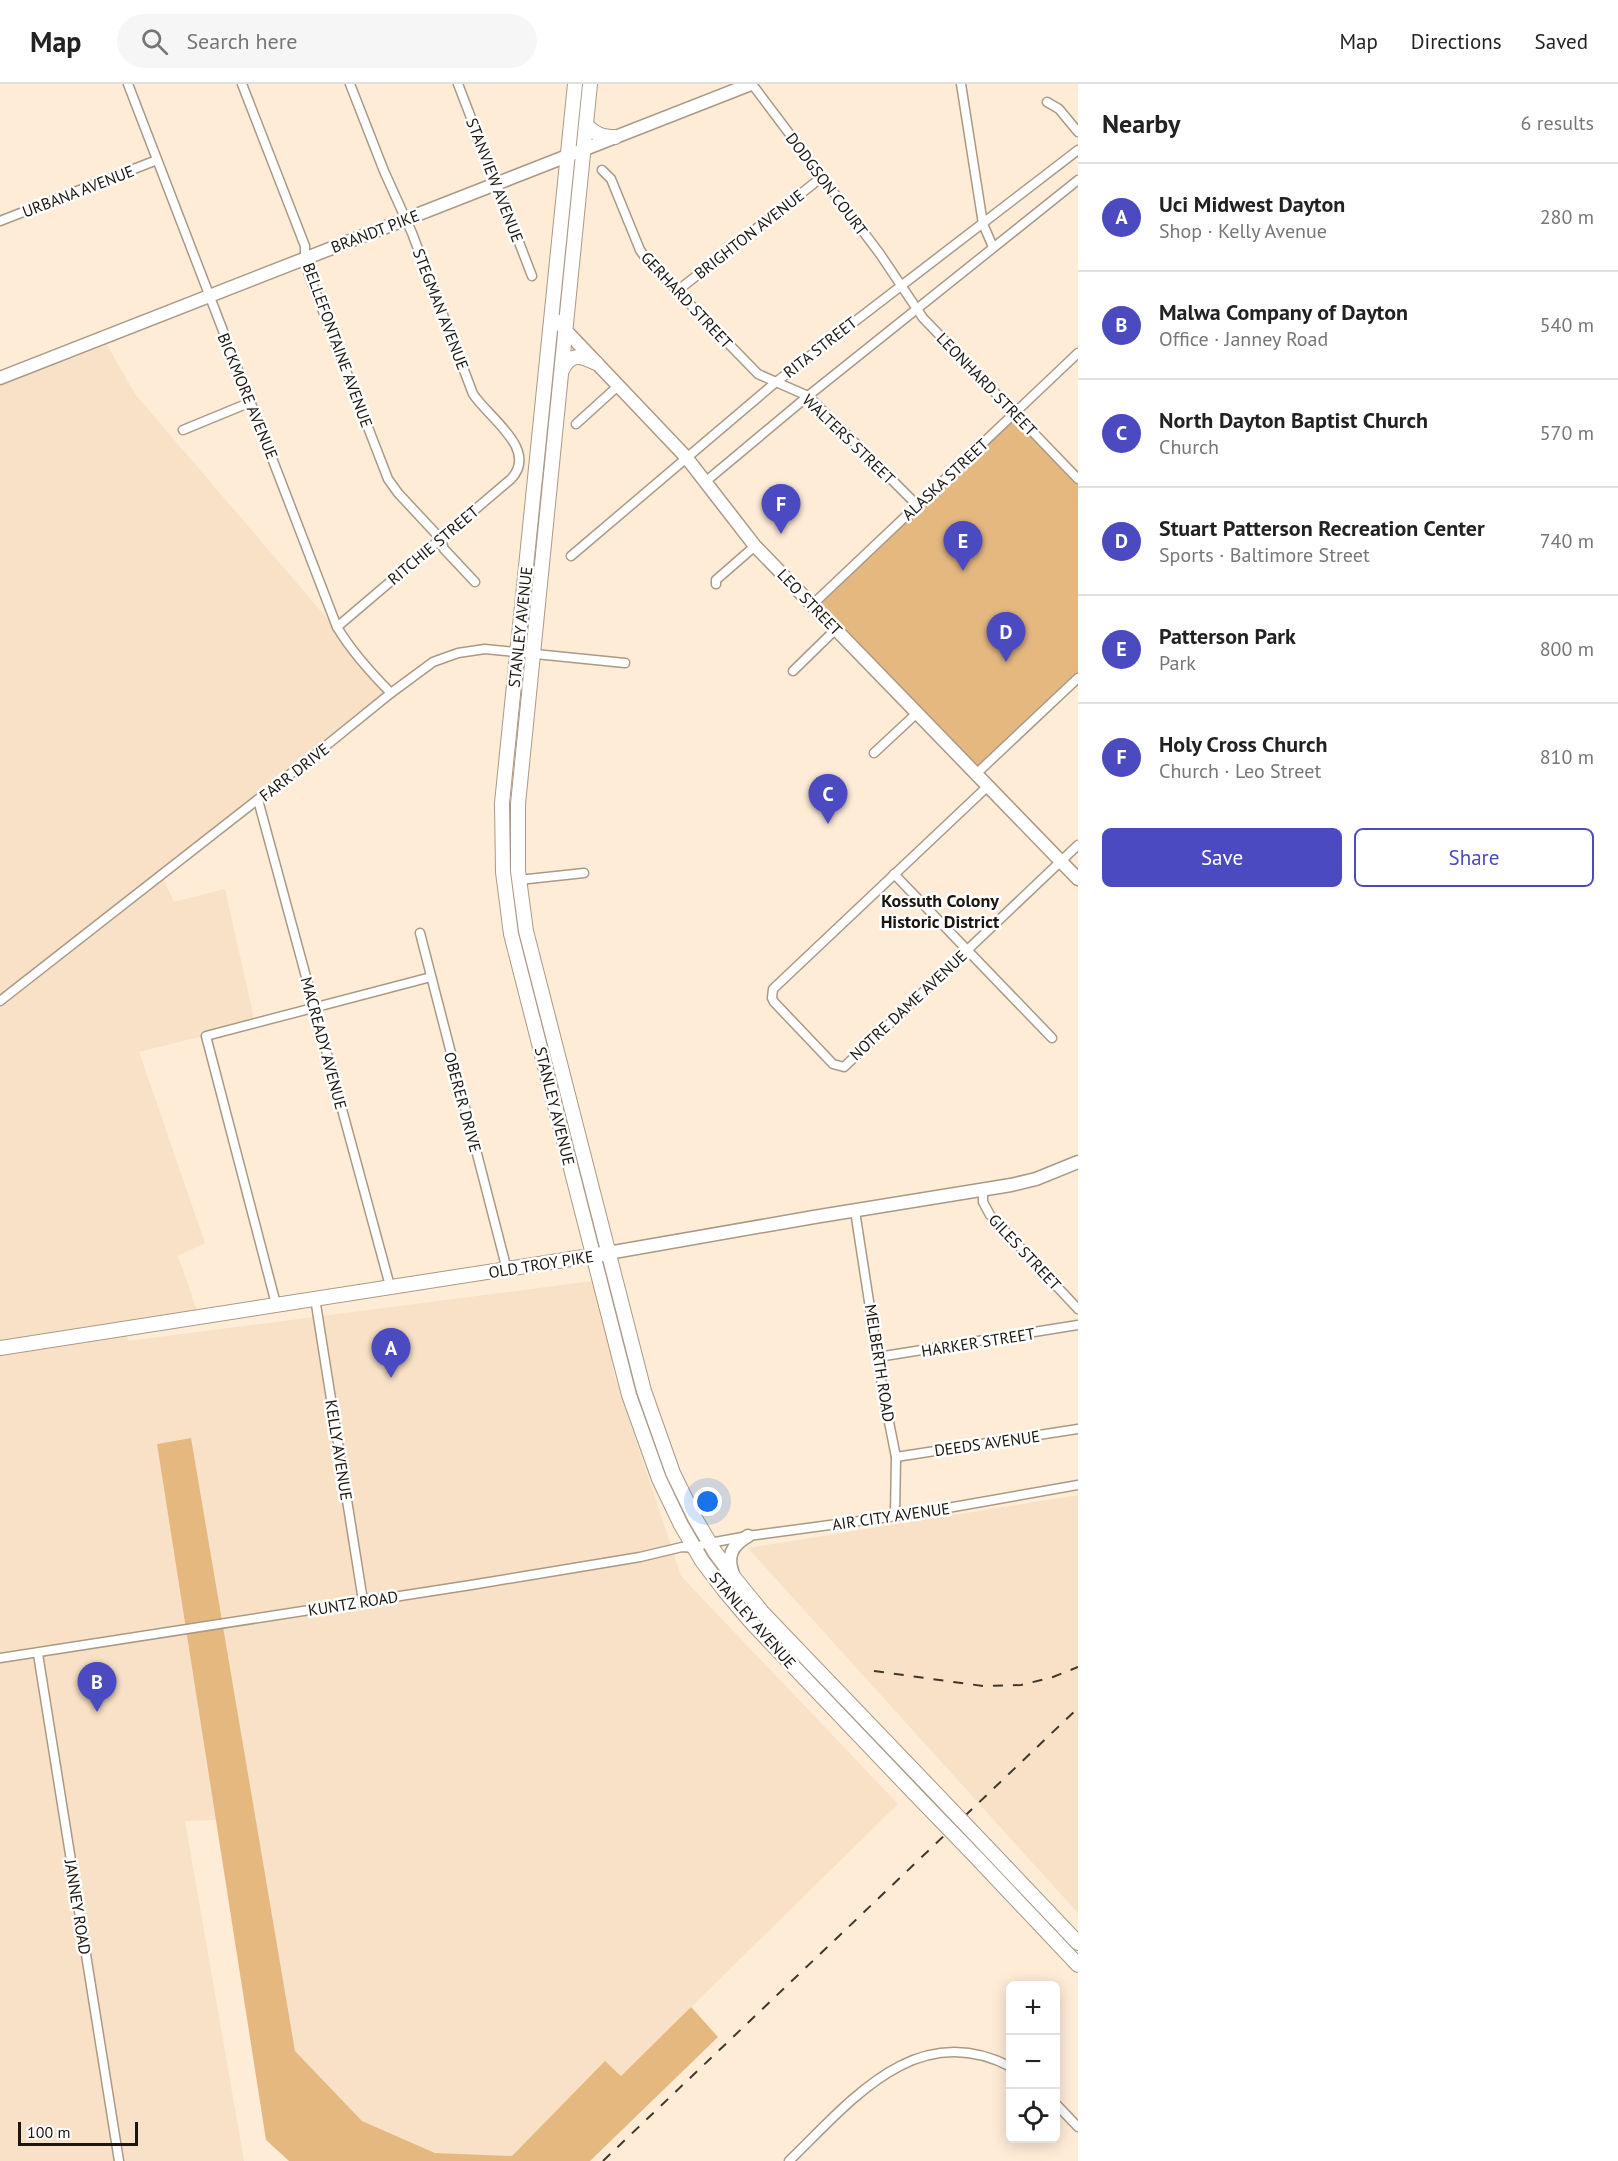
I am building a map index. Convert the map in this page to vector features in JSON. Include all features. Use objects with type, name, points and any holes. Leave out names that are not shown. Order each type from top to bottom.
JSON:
[{"type":"main road","name":"STANLEY AVENUE","points":[[575,84],[502,803],[503,872],[509,923],[524,989],[629,1395],[659,1479],[681,1525],[703,1545],[762,1612],[1078,1943]]},
{"type":"main road","name":"STANLEY AVENUE","points":[[590,84],[518,804],[519,880],[525,931],[538,986],[648,1404],[673,1473],[695,1518],[703,1545],[702,1561],[751,1622],[1078,1965]]},
{"type":"main road","name":"BRANDT PIKE","points":[[0,378],[752,84]]},
{"type":"main road","points":[[585,125],[603,137],[615,137]]},
{"type":"main road","name":"LEO STREET","points":[[552,316],[686,457],[755,546],[1078,879]]},
{"type":"main road","points":[[562,370],[566,361],[573,358],[582,357],[596,363]]},
{"type":"main road","name":"OLD TROY PIKE","points":[[0,1348],[390,1286],[507,1270],[983,1190],[1036,1179],[1078,1162]]},
{"type":"main road","points":[[736,1580],[729,1560],[730,1551],[739,1541],[748,1536]]},
{"type":"street","name":"BICKMORE AVENUE","points":[[128,84],[337,627],[354,653],[391,693]]},
{"type":"street","name":"BELLEFONTAINE AVENUE","points":[[242,84],[305,246],[309,275],[388,479],[440,538],[444,549],[475,582]]},
{"type":"street","name":"STEGMAN AVENUE","points":[[350,84],[412,233],[473,394],[515,443],[521,458]]},
{"type":"street","name":"STANVIEW AVENUE","points":[[458,84],[532,276]]},
{"type":"street","name":"DODGSON COURT","points":[[752,84],[893,272],[900,285]]},
{"type":"street","points":[[961,84],[983,224],[993,247]]},
{"type":"street","points":[[1047,102],[1059,109],[1078,132]]},
{"type":"street","name":"RITA STREET","points":[[571,556],[776,382],[1078,150]]},
{"type":"street","name":"URBANA AVENUE","points":[[0,221],[157,160]]},
{"type":"street","name":"GERHARD STREET","points":[[602,170],[611,178],[646,260],[758,374],[776,382]]},
{"type":"street","name":"BRIGHTON AVENUE","points":[[677,291],[822,177]]},
{"type":"street","name":"RITA STREET","points":[[705,482],[808,396],[1078,180]]},
{"type":"street","name":"LEONHARD STREET","points":[[900,285],[923,318],[1078,479]]},
{"type":"street","name":"ALASKA STREET","points":[[812,604],[1078,353]]},
{"type":"street","name":"WALTERS STREET","points":[[776,382],[808,396],[917,505]]},
{"type":"street","points":[[576,424],[618,386]]},
{"type":"street","points":[[183,430],[251,402]]},
{"type":"street","name":"RITCHIE STREET","points":[[337,627],[511,479],[518,471],[521,458]]},
{"type":"street","points":[[716,584],[716,580],[755,546]]},
{"type":"street","points":[[793,671],[836,629]]},
{"type":"street","name":"FARR DRIVE","points":[[0,1001],[433,662],[458,653],[485,649],[625,663]]},
{"type":"street","points":[[976,774],[1078,678]]},
{"type":"street","points":[[874,753],[917,712]]},
{"type":"street","points":[[988,786],[894,874],[1052,1038]]},
{"type":"street","name":"MACREADY AVENUE","points":[[258,800],[390,1286]]},
{"type":"street","name":"NOTRE DAME AVENUE","points":[[894,874],[776,985],[772,993],[774,1002],[833,1064],[844,1066],[1078,845]]},
{"type":"street","points":[[519,880],[584,873]]},
{"type":"street","name":"OBERER DRIVE","points":[[420,933],[507,1270]]},
{"type":"street","points":[[276,1304],[206,1036],[431,977]]},
{"type":"street","name":"GILES STREET","points":[[983,1190],[983,1202],[990,1215],[1078,1309]]},
{"type":"street","name":"MELBERTH ROAD","points":[[855,1211],[896,1457],[896,1516]]},
{"type":"street","name":"KELLY AVENUE","points":[[315,1298],[363,1601]]},
{"type":"street","name":"HARKER STREET","points":[[878,1357],[1078,1325]]},
{"type":"street","name":"DEEDS AVENUE","points":[[896,1457],[1078,1429]]},
{"type":"street","name":"AIR CITY AVENUE","points":[[703,1545],[748,1536],[896,1516],[1078,1485]]},
{"type":"street","name":"KUNTZ ROAD","points":[[0,1658],[38,1654],[703,1545]]},
{"type":"street","name":"JANNEY ROAD","points":[[38,1654],[119,2161]]},
{"type":"street","points":[[789,2161],[869,2084],[900,2065],[932,2055],[961,2053],[1006,2065]]},
{"type":"street","points":[[1060,2107],[1078,2127]]},
{"type":"shaded area","points":[[107,345],[135,394],[391,693],[161,874],[174,902],[225,889],[255,1023],[139,1052],[205,1243],[178,1256],[199,1316],[125,1329],[128,1341],[600,1280],[614,1374],[681,1576],[898,1804],[621,2076],[605,2062],[512,2156],[435,2153],[362,2121],[295,2051],[190,1438],[157,1444],[216,1820],[185,1821],[244,2161],[0,2161],[0,386]]},
{"type":"shaded area","points":[[1015,413],[1078,479],[1078,678],[976,774],[812,605]]},
{"type":"shaded area","points":[[191,1438],[295,2051],[362,2121],[435,2153],[512,2156],[605,2061],[621,2076],[691,2007],[718,2037],[590,2161],[289,2161],[266,2140],[157,1444]]},
{"type":"shaded area","points":[[1078,1495],[1078,1913],[748,1548]]},
{"type":"railway","points":[[874,1671],[983,1686],[1021,1685],[1053,1677],[1078,1667]]},
{"type":"railway","points":[[603,2161],[1078,1708]]},
{"type":"place","name":"Holy Cross Church","points":[[781,534]]},
{"type":"place","name":"Patterson Park","points":[[963,571]]},
{"type":"place","name":"Stuart Patterson Recreation Center","points":[[1006,662]]},
{"type":"place","name":"North Dayton Baptist Church","points":[[828,824]]},
{"type":"place","name":"Uci Midwest Dayton","points":[[391,1378]]},
{"type":"place","name":"Malwa Company of Dayton","points":[[97,1712]]},
{"type":"district","name":"Kossuth Colony Historic District","points":[[940,911]]}]
